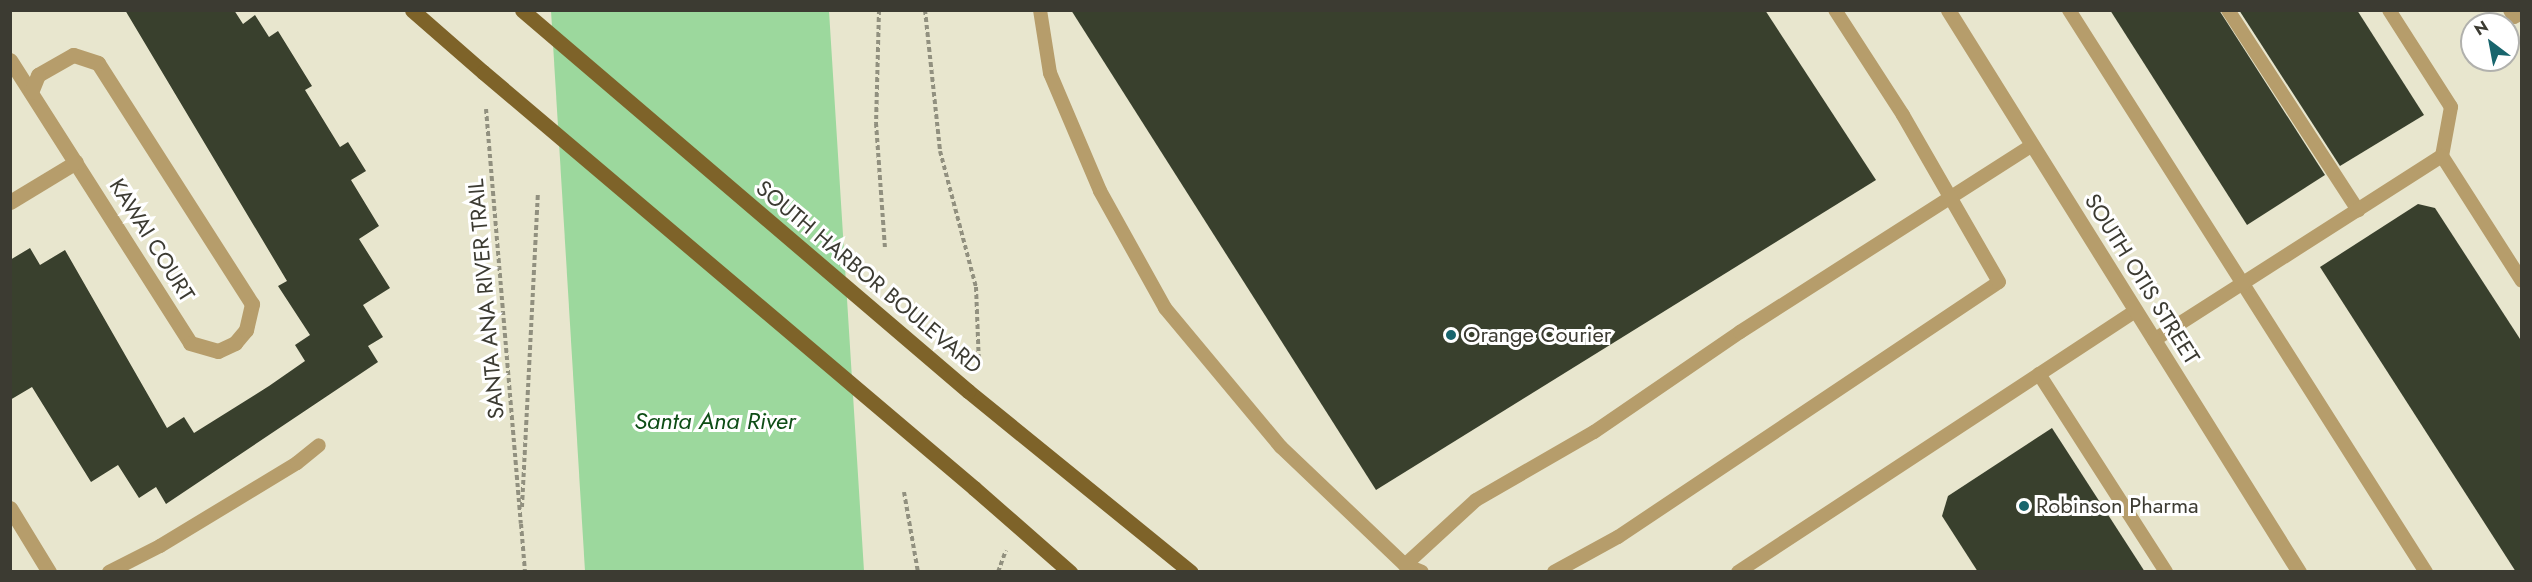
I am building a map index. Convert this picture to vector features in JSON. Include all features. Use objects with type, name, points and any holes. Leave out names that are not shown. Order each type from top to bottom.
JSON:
[{"type":"main road","points":[[412,10],[1070,572]]},
{"type":"main road","name":"SOUTH HARBOR BOULEVARD","points":[[522,10],[973,395],[1191,572]]},
{"type":"street","name":"SOUTH OTIS STREET","points":[[1948,10],[2299,572]]},
{"type":"street","name":"KAWAI COURT","points":[[10,60],[190,343],[218,351],[235,343],[246,330],[252,304],[98,63],[73,55],[38,75],[31,92]]},
{"type":"street","points":[[10,202],[76,162]]},
{"type":"street","points":[[10,508],[49,572]]},
{"type":"lane","points":[[1040,10],[1050,73],[1100,191],[1165,308],[1281,447],[1405,565],[1422,572]]},
{"type":"lane","points":[[1554,572],[1618,537],[1999,282],[1952,198],[1835,10]]},
{"type":"lane","points":[[2069,10],[2426,572]]},
{"type":"lane","points":[[2228,10],[2358,210]]},
{"type":"lane","points":[[2389,10],[2451,107],[2442,156],[2522,281]]},
{"type":"lane","points":[[2510,10],[2514,17],[2522,13]]},
{"type":"lane","points":[[1405,565],[1476,500],[1594,432],[1740,332],[2032,145]]},
{"type":"lane","points":[[2154,340],[2442,156]]},
{"type":"lane","points":[[1738,572],[2136,311]]},
{"type":"lane","points":[[2039,375],[2166,572]]},
{"type":"lane","points":[[109,572],[159,546],[297,463],[319,445]]},
{"type":"path","points":[[879,10],[876,123],[885,248]]},
{"type":"path","points":[[925,10],[940,151],[976,287],[980,337],[973,395]]},
{"type":"path","name":"SANTA ANA RIVER TRAIL","points":[[483,72],[525,572]]},
{"type":"path","name":"SANTA ANA RIVER TRAIL","points":[[521,524],[538,194]]},
{"type":"path","points":[[904,492],[918,572]]},
{"type":"water","name":"Santa Ana River","points":[[551,11],[829,11],[864,571],[585,571]]},
{"type":"building","points":[[125,10],[234,10],[243,24],[255,15],[269,37],[278,31],[312,86],[305,90],[340,147],[348,142],[366,171],[351,180],[379,226],[359,239],[390,288],[363,305],[383,337],[368,346],[378,362],[166,504],[156,487],[139,498],[118,465],[91,482],[32,387],[10,400],[10,260],[30,248],[40,265],[65,250],[167,428],[184,417],[194,433],[269,386],[305,361],[295,345],[310,335],[278,286],[287,281]]},
{"type":"building","name":"Orange Courier","points":[[1071,10],[1765,10],[1876,180],[1376,490]]},
{"type":"building","points":[[2110,10],[2219,10],[2325,175],[2247,225]]},
{"type":"building","points":[[2239,10],[2357,10],[2424,115],[2340,166]]},
{"type":"building","points":[[2418,204],[2435,208],[2522,342],[2522,572],[2516,572],[2320,267]]},
{"type":"building","name":"Robinson Pharma","points":[[2052,428],[2145,572],[1978,572],[1942,516],[1948,496]]},
{"type":"place","name":"Orange Courier","points":[[1451,335]]},
{"type":"place","name":"Robinson Pharma","points":[[2024,506]]}]
